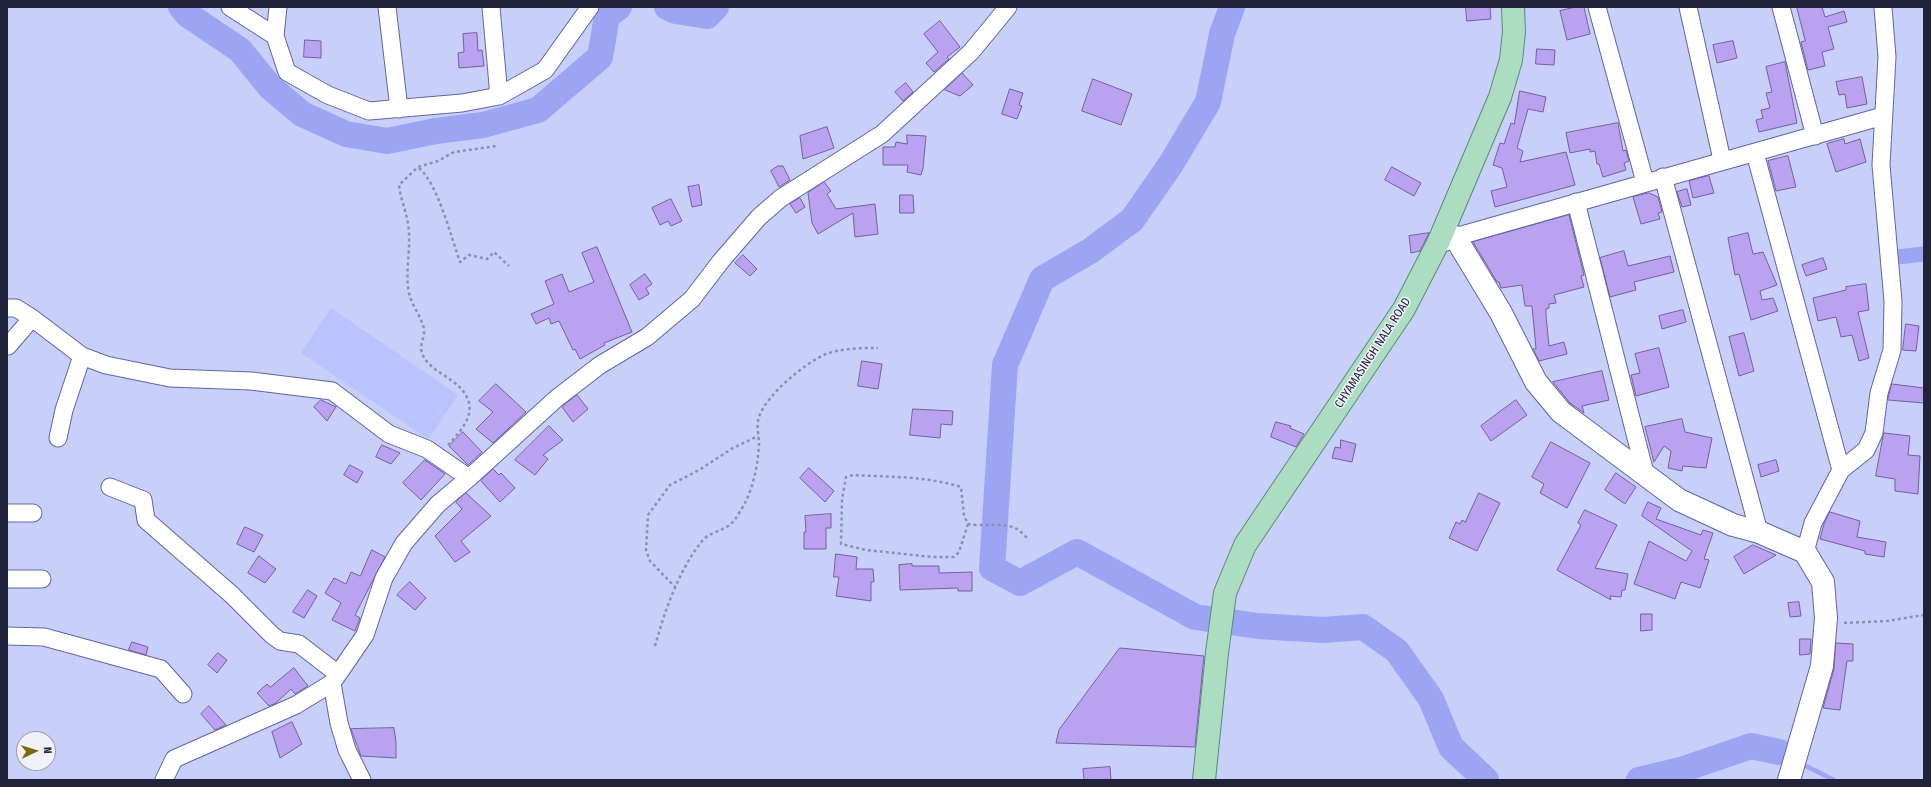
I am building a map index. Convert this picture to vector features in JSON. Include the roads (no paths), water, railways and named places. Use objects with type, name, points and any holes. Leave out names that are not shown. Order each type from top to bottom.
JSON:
[{"type":"main road","name":"CHYAMASINGH NALA ROAD","points":[[1204,780],[1216,653],[1225,593],[1245,546],[1404,309],[1447,239],[1500,97],[1511,60],[1514,32],[1513,7]]},
{"type":"main road","points":[[1447,239],[1501,313],[1536,382],[1561,412],[1646,477],[1686,502],[1733,525],[1760,532],[1805,552],[1823,582],[1826,618],[1822,666],[1804,733],[1789,780]]},
{"type":"street","points":[[230,7],[275,36]]},
{"type":"street","points":[[278,7],[275,36],[287,72],[328,95],[369,111],[462,103],[500,96],[545,70],[590,7]]},
{"type":"street","points":[[387,7],[399,109]]},
{"type":"street","points":[[490,7],[500,96]]},
{"type":"street","points":[[164,780],[174,759],[296,705],[335,678],[365,635],[384,578],[404,543],[438,504],[469,478],[557,398],[600,365],[647,337],[692,299],[721,261],[759,217],[781,198],[882,134],[971,52],[1008,7]]},
{"type":"street","points":[[1597,7],[1645,182]]},
{"type":"street","points":[[1688,7],[1722,160]]},
{"type":"street","points":[[1781,7],[1816,136]]},
{"type":"street","points":[[1805,552],[1813,523],[1841,470],[1866,450],[1874,433],[1879,393],[1892,350],[1893,301],[1881,165],[1887,57],[1883,7]]},
{"type":"street","points":[[1447,239],[1722,160],[1755,153],[1883,116]]},
{"type":"street","points":[[1755,153],[1841,470]]},
{"type":"street","points":[[1663,178],[1760,532]]},
{"type":"street","points":[[1576,202],[1646,477]]},
{"type":"street","points":[[7,308],[16,308],[32,318],[82,356],[106,366],[170,378],[251,381],[332,391],[389,434],[427,449],[469,478]]},
{"type":"street","points":[[7,344],[8,346],[32,318]]},
{"type":"street","points":[[58,438],[64,410],[82,356]]},
{"type":"street","points":[[110,487],[143,500],[146,520],[232,595],[272,635],[280,641],[299,644],[335,678],[339,723],[347,750],[362,780]]},
{"type":"street","points":[[7,513],[33,513]]},
{"type":"street","points":[[7,579],[42,579]]},
{"type":"street","points":[[7,636],[44,637],[161,669],[183,694]]},
{"type":"waterway","points":[[181,7],[188,15],[240,50],[270,87],[302,114],[346,134],[387,141],[436,131],[483,125],[538,110],[600,57],[607,16],[619,7]]},
{"type":"waterway","points":[[667,7],[676,11],[707,16],[716,7]]},
{"type":"waterway","points":[[1232,7],[1222,34],[1208,102],[1171,164],[1132,220],[1090,251],[1042,279],[1005,365],[992,568],[1020,583],[1077,552],[1195,617],[1258,626],[1323,630],[1363,627],[1397,651],[1431,699],[1451,747],[1486,780]]},
{"type":"waterway","points":[[1889,258],[1924,254]]},
{"type":"waterway","points":[[1639,780],[1681,770],[1751,746],[1779,752]]},
{"type":"waterway","points":[[1779,752],[1790,758]]},
{"type":"waterway","points":[[1800,763],[1834,780]]}]
